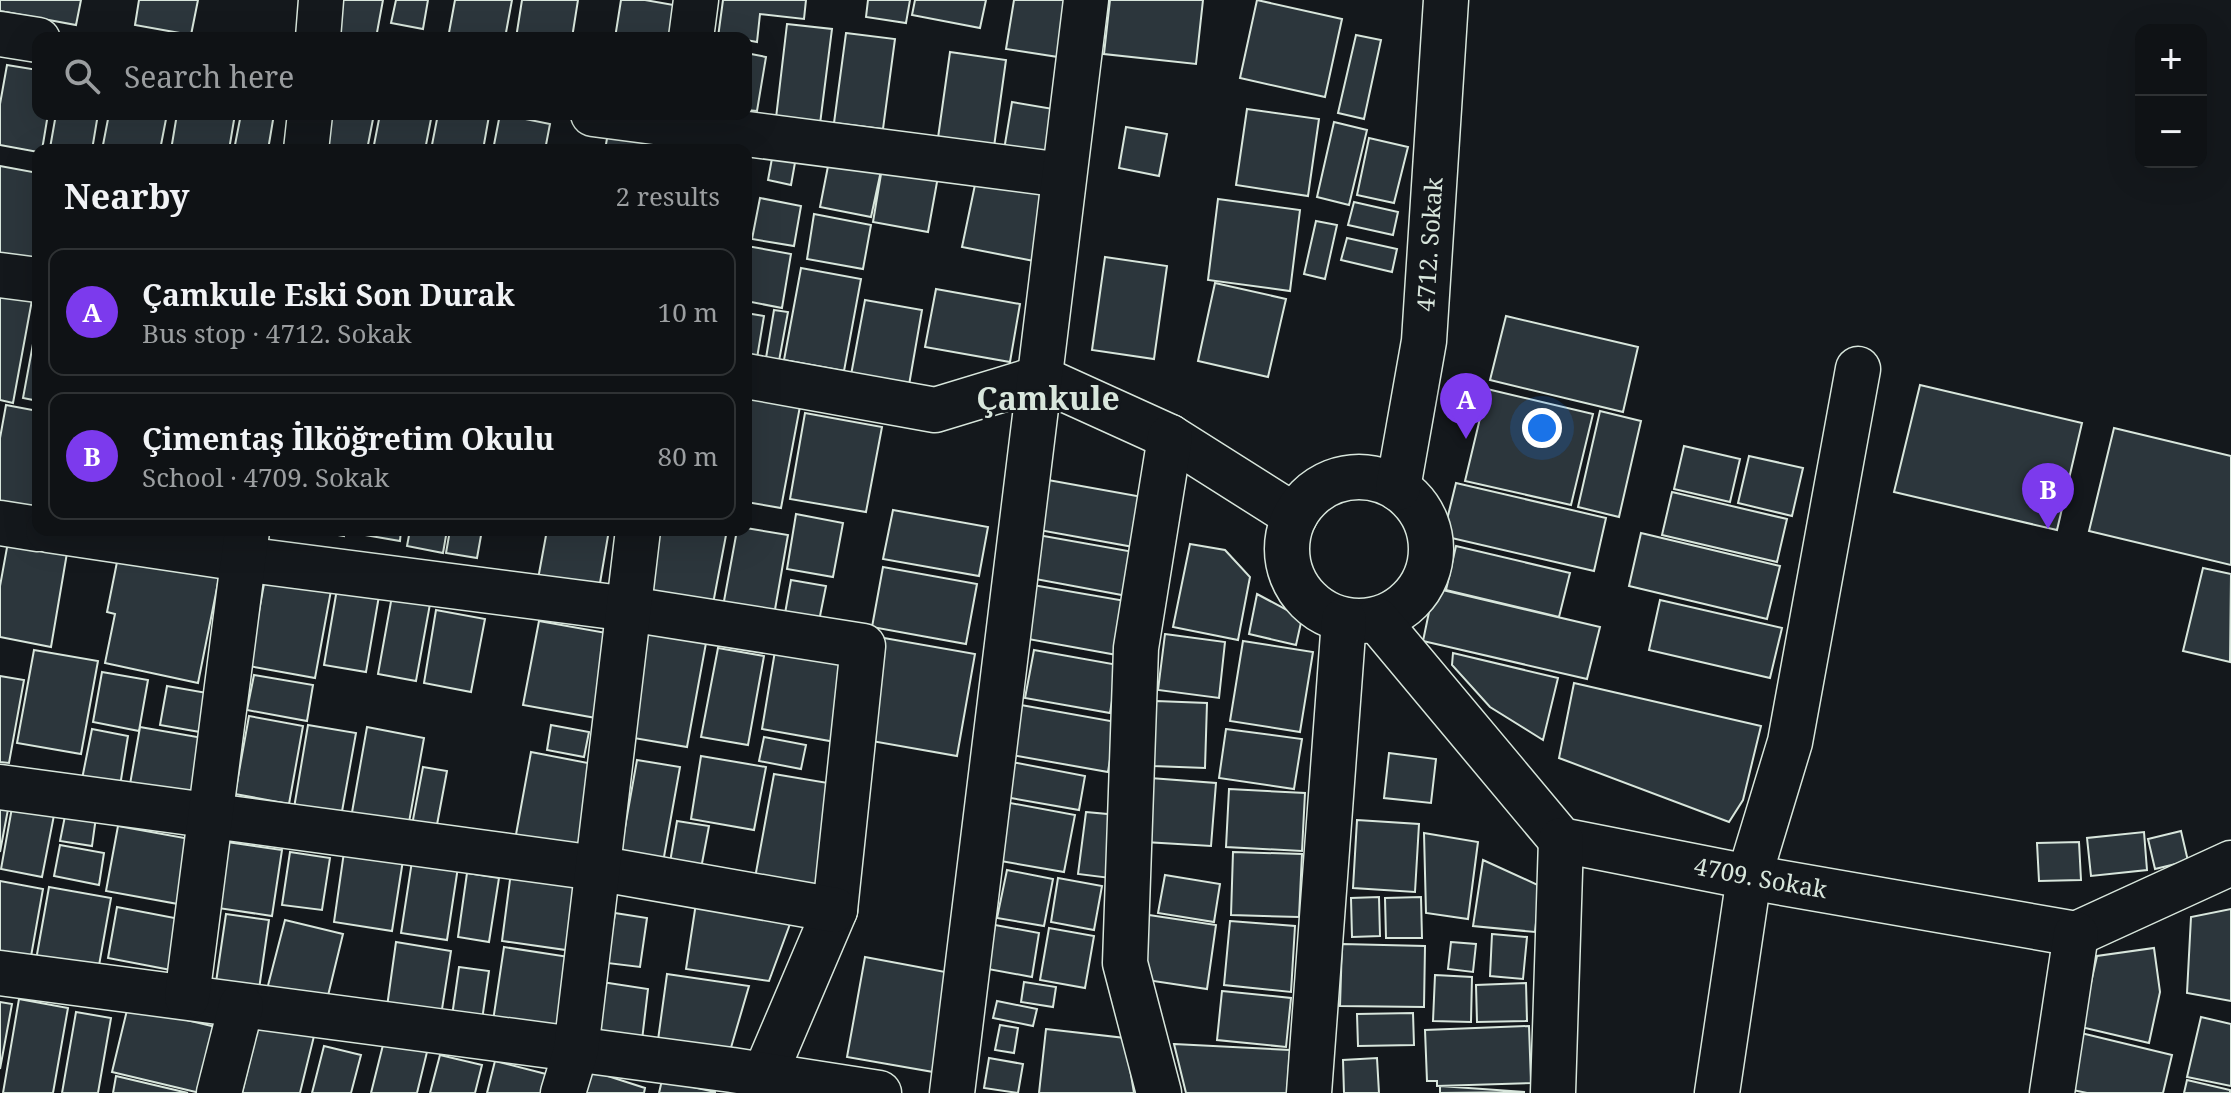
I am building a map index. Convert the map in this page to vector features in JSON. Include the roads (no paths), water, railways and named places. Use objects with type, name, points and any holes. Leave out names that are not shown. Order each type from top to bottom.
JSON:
[{"type":"street","points":[[318,32],[321,0]]},
{"type":"street","points":[[692,32],[696,0]]},
{"type":"street","points":[[952,1093],[1086,0]]},
{"type":"street","name":"4712. Sokak","points":[[1398,488],[1424,341],[1446,0]]},
{"type":"street","points":[[0,34],[32,39]]},
{"type":"street","points":[[307,144],[309,120]]},
{"type":"street","points":[[625,120],[679,130],[1063,175]]},
{"type":"street","points":[[0,275],[32,279]]},
{"type":"street","points":[[1717,1093],[1749,877],[1790,742],[1858,369]]},
{"type":"street","points":[[752,377],[935,410],[1040,378],[1170,437],[1295,516]]},
{"type":"street","points":[[1159,1093],[1125,963],[1136,648],[1170,437]]},
{"type":"street","points":[[1352,477],[1375,479],[1398,488],[1415,504],[1427,525],[1431,549],[1428,572],[1416,593],[1399,610],[1360,620],[1324,613],[1307,600],[1294,583],[1287,563],[1287,539],[1295,516],[1309,497],[1329,483],[1352,477]]},
{"type":"street","points":[[0,523],[32,528]]},
{"type":"street","points":[[132,536],[244,544],[863,646],[835,910],[741,1079]]},
{"type":"street","points":[[563,1093],[576,1050],[637,536]]},
{"type":"street","points":[[187,997],[244,544]]},
{"type":"street","points":[[1360,620],[1561,840],[1553,1093]]},
{"type":"street","points":[[1309,1093],[1360,620]]},
{"type":"street","points":[[0,787],[596,868],[835,910]]},
{"type":"street","name":"4709. Sokak","points":[[1561,840],[1749,877],[2076,934]]},
{"type":"street","points":[[2052,1093],[2076,934],[2231,863]]},
{"type":"street","points":[[0,973],[576,1050],[741,1079],[879,1093]]},
{"type":"street","points":[[219,1093],[241,1006]]},
{"type":"place","name":"Çamkule Eski Son Durak","points":[[1466,439]]},
{"type":"place","name":"Çimentaş İlköğretim Okulu","points":[[2048,529]]},
{"type":"district","name":"Çamkule","points":[[1048,399]]}]
